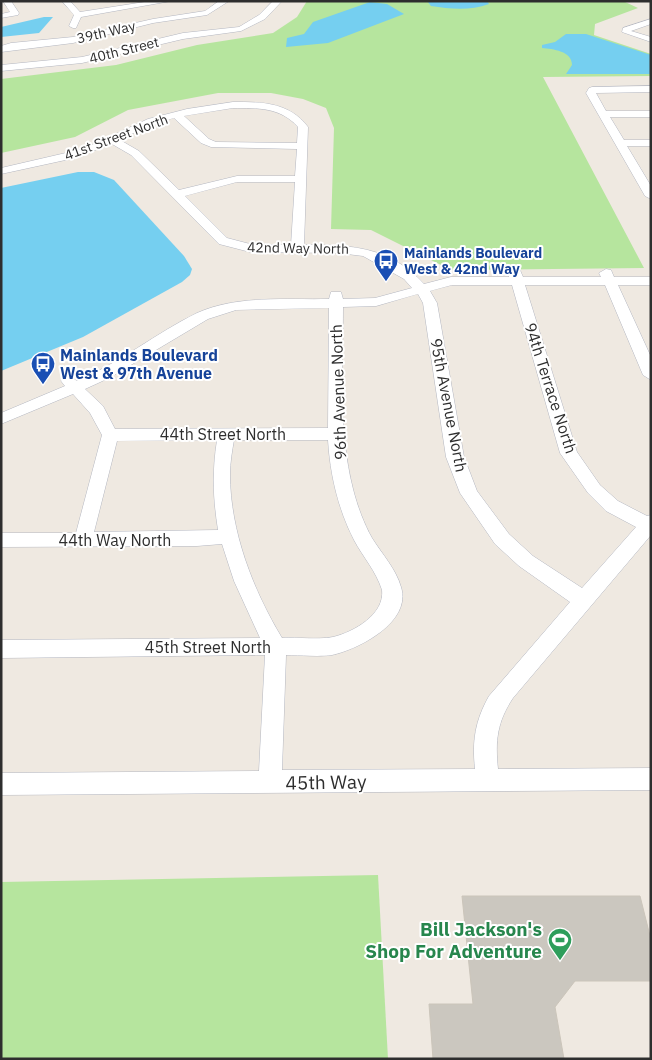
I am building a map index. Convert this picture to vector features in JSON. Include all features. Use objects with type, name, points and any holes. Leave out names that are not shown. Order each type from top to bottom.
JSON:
[{"type":"street","points":[[1,16],[15,12],[7,1]]},
{"type":"street","points":[[66,1],[78,15]]},
{"type":"street","points":[[78,15],[167,1]]},
{"type":"street","name":"39th Way","points":[[3,48],[73,40],[153,22],[207,13],[225,1]]},
{"type":"street","name":"40th Street","points":[[1,68],[82,60],[183,36],[245,28],[271,10],[278,1]]},
{"type":"street","points":[[73,40],[70,32],[78,15]]},
{"type":"street","points":[[651,21],[626,30],[626,32],[651,40]]},
{"type":"street","points":[[651,89],[592,90],[591,93],[651,196]]},
{"type":"street","points":[[231,105],[268,106],[295,115],[303,127],[298,248]]},
{"type":"street","name":"41st Street North","points":[[1,171],[87,151],[113,141],[143,124],[177,115],[231,105]]},
{"type":"street","points":[[604,114],[651,114]]},
{"type":"street","points":[[177,115],[205,141],[215,145],[301,146]]},
{"type":"street","points":[[113,141],[126,146],[175,194],[238,179],[300,179]]},
{"type":"street","points":[[620,143],[651,143]]},
{"type":"street","points":[[638,176],[651,176]]},
{"type":"street","name":"42nd Way North","points":[[175,194],[216,236],[230,244],[250,248],[356,249],[366,252],[409,276],[419,286]]},
{"type":"street","points":[[1,406],[104,375],[190,324],[217,311],[252,304],[336,300],[376,302],[419,286],[451,281],[516,277],[608,277],[651,273]]},
{"type":"street","name":"94th Terrace North","points":[[516,277],[569,452],[580,471],[606,500],[650,525]]},
{"type":"street","points":[[608,277],[651,281]]},
{"type":"street","points":[[608,277],[649,367]]},
{"type":"street","name":"95th Avenue North","points":[[419,286],[430,303],[455,457],[469,493],[502,539],[526,561],[583,600]]},
{"type":"street","name":"96th Avenue North","points":[[336,300],[337,434],[341,474],[350,512],[363,539],[388,580],[393,596]]},
{"type":"street","points":[[1,419],[72,384]]},
{"type":"street","points":[[72,384],[97,410],[110,434],[83,540]]},
{"type":"street","name":"44th Street North","points":[[110,434],[337,434]]},
{"type":"street","points":[[226,434],[221,473],[222,498],[229,536],[244,581],[261,621],[276,647],[270,783]]},
{"type":"street","points":[[488,780],[483,740],[490,712],[583,600],[650,525]]},
{"type":"street","name":"44th Way North","points":[[1,540],[198,539],[229,536]]},
{"type":"street","name":"45th Street North","points":[[1,649],[331,646],[350,641],[368,632],[385,616],[393,596]]},
{"type":"street","name":"45th Way","points":[[1,784],[651,779]]},
{"type":"green space","points":[[307,1],[623,1],[638,8],[595,24],[594,35],[651,54],[651,76],[543,77],[644,268],[451,270],[371,230],[331,229],[334,128],[326,108],[303,99],[271,93],[218,93],[128,110],[75,137],[1,153],[1,79],[116,65],[197,45],[273,33],[297,17]]},
{"type":"green space","points":[[378,875],[388,1059],[1,1059],[1,882]]},
{"type":"water","points":[[427,1],[487,1],[489,4],[475,8],[453,9],[431,6]]},
{"type":"water","points":[[370,2],[387,4],[404,14],[328,43],[286,47],[287,38],[304,34],[313,22]]},
{"type":"water","points":[[44,17],[53,17],[39,33],[1,37],[1,27]]},
{"type":"water","points":[[566,34],[586,34],[651,55],[651,74],[566,74],[572,65],[569,57],[561,52],[542,48],[542,45],[555,42]]},
{"type":"water","points":[[78,172],[94,172],[114,180],[184,256],[192,269],[190,275],[182,282],[83,337],[1,371],[1,188]]},
{"type":"building","name":"Bill Jackson's Shop For Adventure","points":[[462,896],[640,896],[651,940],[651,981],[575,981],[555,1007],[564,1059],[433,1059],[429,1004],[473,1004]]},
{"type":"place","name":"Mainlands Boulevard West & 42nd Way","points":[[386,282]]},
{"type":"place","name":"Mainlands Boulevard West & 97th Avenue","points":[[43,385]]},
{"type":"place","name":"Bill Jackson's Shop For Adventure","points":[[560,961]]}]
